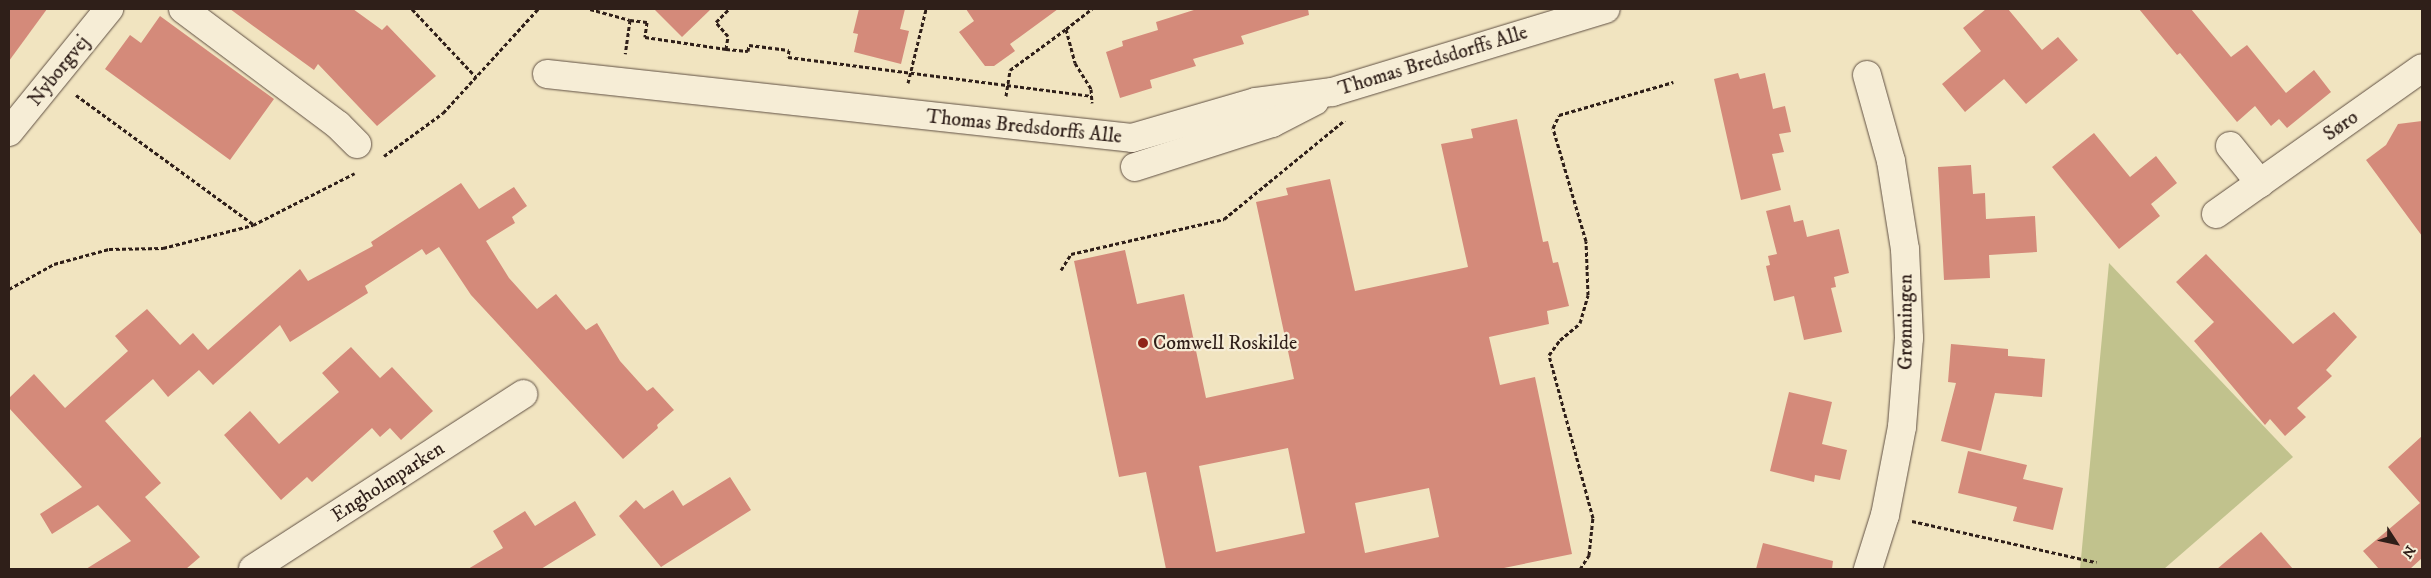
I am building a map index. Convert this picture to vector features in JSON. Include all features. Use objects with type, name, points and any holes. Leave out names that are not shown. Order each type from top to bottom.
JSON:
[{"type":"street","name":"Nyborgvej","points":[[9,132],[109,9]]},
{"type":"street","points":[[183,9],[338,125],[366,153]]},
{"type":"street","name":"Thomas Bredsdorffs Alle","points":[[547,74],[1132,138],[1256,102],[1332,92],[1606,9]]},
{"type":"street","name":"Søro","points":[[2216,214],[2422,68]]},
{"type":"street","name":"Grønningen","points":[[1867,75],[1891,161],[1905,249],[1909,338],[1902,427],[1885,515],[1868,569]]},
{"type":"street","points":[[1136,167],[1272,123],[1332,92]]},
{"type":"street","points":[[2230,146],[2260,183]]},
{"type":"street","name":"Engholmparken","points":[[254,569],[523,394]]},
{"type":"path","points":[[412,9],[476,77]]},
{"type":"path","points":[[366,153],[443,113],[538,9]]},
{"type":"path","points":[[590,9],[630,20],[646,22],[645,37],[748,51],[748,45],[789,50],[788,57],[1092,96]]},
{"type":"path","points":[[726,49],[728,36],[716,22],[729,9]]},
{"type":"path","points":[[903,113],[910,73],[926,9]]},
{"type":"path","points":[[1003,124],[1010,70],[1092,9]]},
{"type":"path","points":[[622,82],[630,20]]},
{"type":"path","points":[[1066,29],[1075,63],[1091,89],[1088,134]]},
{"type":"path","points":[[53,79],[253,225]]},
{"type":"path","points":[[1580,569],[1589,555],[1593,518],[1549,355],[1560,340],[1580,323],[1588,295],[1586,241],[1553,128],[1559,115],[1673,82]]},
{"type":"path","points":[[1061,270],[1071,254],[1224,219],[1352,114]]},
{"type":"path","points":[[9,289],[54,264],[109,249],[163,248],[253,225],[358,171]]},
{"type":"path","points":[[1885,515],[2096,562]]},
{"type":"green space","points":[[2109,263],[2293,457],[2164,569],[2080,569]]},
{"type":"building","points":[[9,9],[47,9],[9,61]]},
{"type":"building","points":[[230,9],[353,9],[382,30],[387,25],[436,76],[377,126],[318,64],[314,70]]},
{"type":"building","points":[[654,9],[711,9],[682,37]]},
{"type":"building","points":[[859,9],[905,9],[900,29],[909,31],[901,64],[854,52],[858,34],[853,33]]},
{"type":"building","points":[[966,9],[1058,9],[1010,44],[1015,51],[994,66],[985,66],[959,32],[974,21]]},
{"type":"building","points":[[1197,9],[1308,9],[1309,15],[1241,36],[1244,44],[1193,59],[1196,66],[1150,80],[1152,88],[1120,98],[1106,52],[1123,46],[1122,41],[1158,30],[1156,22]]},
{"type":"building","points":[[1986,9],[2008,9],[2042,50],[2058,37],[2078,60],[2026,104],[2004,79],[1965,112],[1942,84],[1981,51],[1963,28]]},
{"type":"building","points":[[2139,9],[2191,9],[2231,57],[2247,45],[2286,93],[2314,70],[2331,92],[2287,128],[2279,119],[2271,126],[2255,106],[2237,122],[2180,53],[2177,55]]},
{"type":"building","points":[[160,16],[274,99],[230,160],[105,69],[130,35],[141,43]]},
{"type":"building","points":[[1738,73],[1740,79],[1765,73],[1773,109],[1785,106],[1791,132],[1779,134],[1784,152],[1772,154],[1781,190],[1741,200],[1714,79]]},
{"type":"building","name":"Comwell Roskilde","points":[[1517,119],[1543,242],[1548,241],[1553,263],[1558,262],[1569,306],[1547,311],[1549,324],[1489,337],[1500,385],[1535,377],[1572,554],[1499,569],[1166,569],[1146,472],[1119,477],[1074,261],[1125,250],[1137,304],[1184,294],[1206,398],[1294,379],[1256,202],[1288,195],[1286,188],[1330,179],[1355,291],[1468,267],[1441,144],[1473,138],[1471,129]],"holes":[[[1288,448],[1305,533],[1216,552],[1199,466]],[[1429,488],[1439,537],[1365,553],[1355,503]]]},
{"type":"building","points":[[2422,121],[2422,236],[2366,160],[2386,145],[2398,124]]},
{"type":"building","points":[[2094,133],[2130,177],[2156,156],[2177,183],[2151,204],[2160,216],[2119,249],[2052,167]]},
{"type":"building","points":[[1971,165],[1973,194],[1985,193],[1986,219],[2035,216],[2037,252],[1989,255],[1990,278],[1944,280],[1938,167]]},
{"type":"building","points":[[461,183],[479,209],[514,187],[527,206],[512,217],[515,223],[486,241],[509,278],[537,309],[556,294],[586,330],[597,323],[620,361],[647,391],[653,387],[674,410],[657,425],[658,428],[623,459],[471,295],[439,247],[426,255],[422,249],[365,286],[368,293],[290,342],[280,325],[213,385],[199,370],[168,397],[153,379],[105,421],[161,483],[145,497],[200,557],[186,569],[86,569],[131,541],[98,505],[52,534],[40,514],[82,487],[9,408],[9,398],[34,374],[65,408],[128,351],[115,336],[147,309],[180,345],[193,333],[208,350],[300,269],[308,281],[373,246],[371,242]]},
{"type":"building","points":[[1790,205],[1794,222],[1803,220],[1807,237],[1839,229],[1849,273],[1834,277],[1836,287],[1831,288],[1842,332],[1804,340],[1794,296],[1774,301],[1766,266],[1770,265],[1768,256],[1777,254],[1766,211]]},
{"type":"building","points":[[2206,254],[2293,344],[2334,312],[2357,337],[2326,370],[2332,376],[2297,408],[2306,417],[2285,436],[2270,419],[2265,425],[2194,341],[2214,322],[2176,282]]},
{"type":"building","points":[[1951,344],[2008,349],[2008,356],[2045,359],[2042,397],[1995,393],[1981,451],[1941,441],[1956,383],[1948,382]]},
{"type":"building","points":[[351,347],[380,378],[392,367],[433,411],[401,440],[390,428],[380,437],[372,428],[312,482],[307,477],[281,500],[224,435],[250,411],[279,444],[339,392],[322,373]]},
{"type":"building","points":[[1789,392],[1832,402],[1822,444],[1847,450],[1840,480],[1815,475],[1814,482],[1770,471]]},
{"type":"building","points":[[2422,436],[2422,558],[2410,569],[2379,569],[2363,551],[2420,503],[2388,467]]},
{"type":"building","points":[[1968,451],[2027,465],[2023,479],[2063,488],[2053,530],[2013,521],[2017,507],[1958,493]]},
{"type":"building","points":[[730,477],[751,510],[661,567],[619,516],[636,500],[644,509],[673,490],[683,506]]},
{"type":"building","points":[[575,501],[596,535],[541,569],[468,569],[503,548],[493,531],[525,511],[535,526]]},
{"type":"building","points":[[2261,532],[2293,569],[2217,569]]},
{"type":"building","points":[[1763,543],[1833,561],[1832,569],[1756,569]]},
{"type":"place","name":"Comwell Roskilde","points":[[1143,343]]}]
